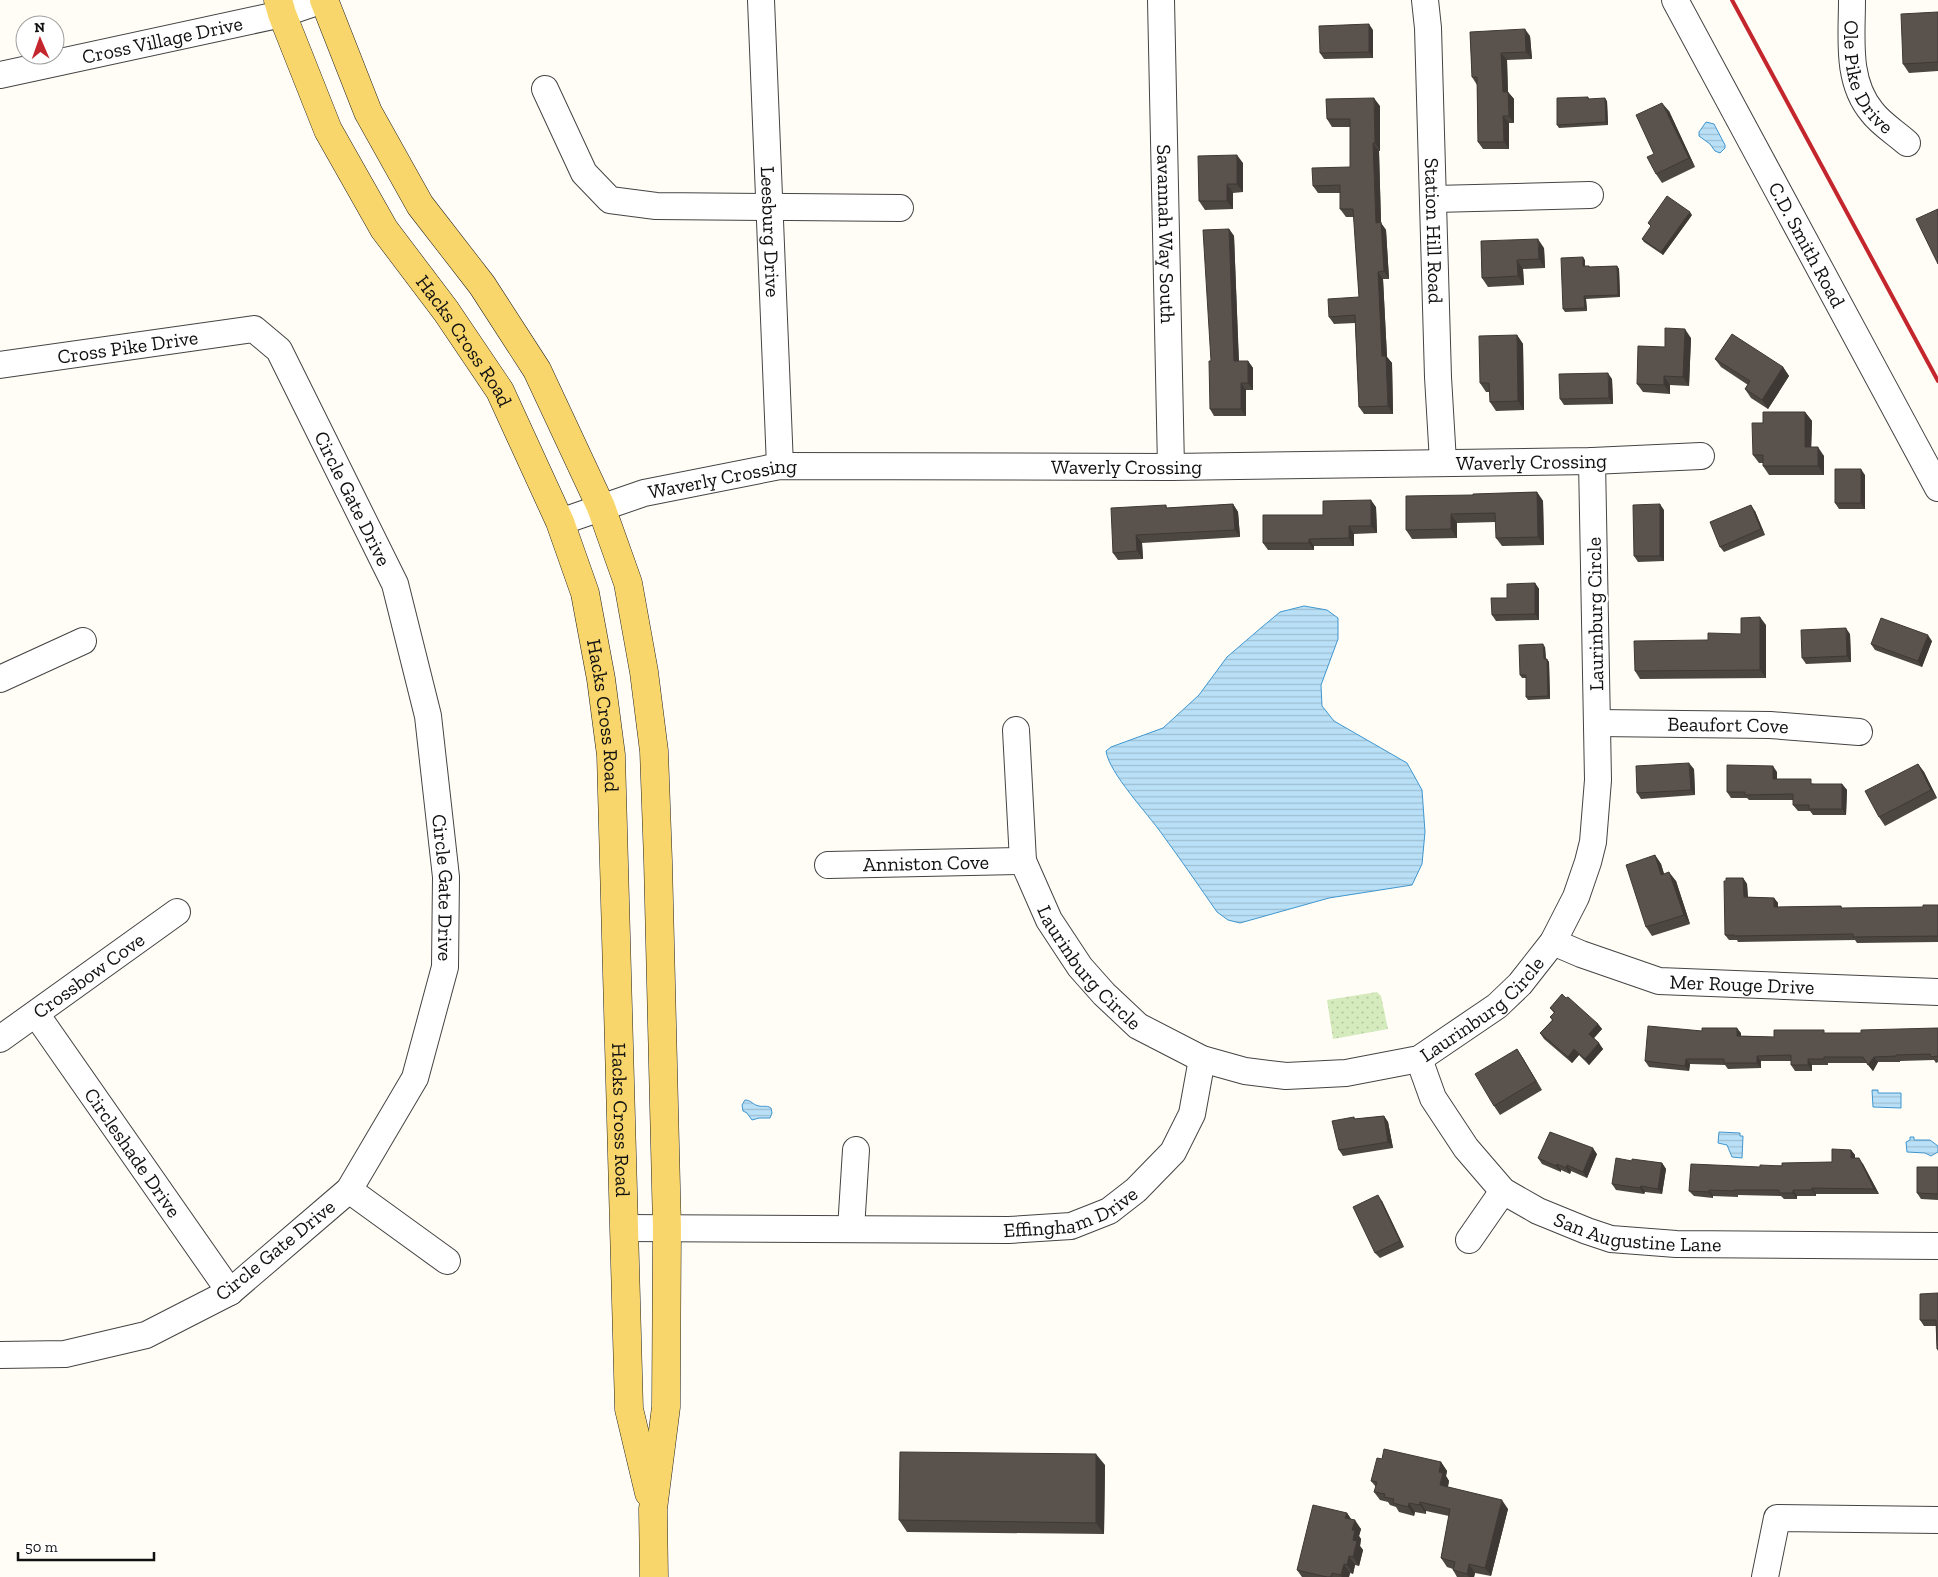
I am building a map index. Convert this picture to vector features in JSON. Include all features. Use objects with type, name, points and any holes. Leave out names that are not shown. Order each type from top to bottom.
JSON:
[{"type":"main road","name":"Hacks Cross Road","points":[[323,0],[368,112],[420,205],[482,286],[538,370],[601,507],[628,583],[644,672],[654,751],[667,1228],[666,1407],[653,1509],[654,1577]]},
{"type":"main road","name":"Hacks Cross Road","points":[[280,7],[328,130],[384,229],[446,311],[500,391],[560,522],[585,593],[601,679],[611,755],[629,1409],[653,1509]]},
{"type":"street","name":"Cross Village Drive","points":[[0,75],[280,7],[323,0]]},
{"type":"street","name":"Leesburg Drive","points":[[761,0],[780,466]]},
{"type":"street","name":"Savannah Way South","points":[[1161,0],[1171,467]]},
{"type":"street","name":"Station Hill Road","points":[[1425,0],[1428,28],[1438,378],[1443,462]]},
{"type":"street","name":"C.D. Smith Road","points":[[1675,0],[1938,488]]},
{"type":"street","name":"Ole Pike Drive","points":[[1852,0],[1852,56],[1858,90],[1872,113],[1907,143]]},
{"type":"street","points":[[545,89],[584,174],[610,200],[656,206],[900,208]]},
{"type":"street","points":[[1434,199],[1590,196]]},
{"type":"street","name":"Cross Pike Drive","points":[[0,365],[254,328]]},
{"type":"street","name":"Circle Gate Drive","points":[[0,1355],[65,1354],[146,1335],[230,1292],[350,1190],[415,1078],[444,967],[446,877],[428,716],[395,584],[279,350],[254,328]]},
{"type":"street","name":"Waverly Crossing","points":[[560,522],[644,493],[780,466],[1171,467],[1592,461],[1701,456]]},
{"type":"street","name":"Laurinburg Circle","points":[[1016,730],[1023,862],[1050,920],[1080,967],[1104,994],[1138,1026],[1202,1059],[1245,1071],[1286,1076],[1346,1073],[1419,1059],[1497,1006],[1520,984],[1553,942],[1576,897],[1588,862],[1597,797],[1592,461]]},
{"type":"street","points":[[0,679],[83,641]]},
{"type":"street","name":"Beaufort Cove","points":[[1597,723],[1770,724],[1859,732]]},
{"type":"street","name":"Anniston Cove","points":[[828,865],[1023,862]]},
{"type":"street","name":"Crossbow Cove","points":[[0,1039],[177,912]]},
{"type":"street","name":"Mer Rouge Drive","points":[[1553,942],[1581,954],[1659,981],[1938,992]]},
{"type":"street","name":"Circleshade Drive","points":[[36,1014],[230,1292]]},
{"type":"street","name":"Effingham Drive","points":[[624,1228],[1009,1230],[1071,1226],[1109,1211],[1136,1190],[1173,1152],[1192,1114],[1202,1059]]},
{"type":"street","name":"San Augustine Lane","points":[[1419,1059],[1433,1098],[1471,1156],[1503,1191],[1538,1211],[1588,1232],[1611,1238],[1676,1244],[1938,1246]]},
{"type":"street","points":[[851,1229],[856,1150]]},
{"type":"street","points":[[350,1190],[447,1261]]},
{"type":"street","points":[[1469,1240],[1503,1191]]},
{"type":"street","points":[[1765,1577],[1777,1518],[1938,1520]]},
{"type":"green space","points":[[1377,992],[1381,996],[1388,1029],[1333,1039],[1327,1000]]},
{"type":"water","points":[[1706,122],[1714,124],[1725,145],[1725,148],[1720,153],[1715,151],[1710,144],[1699,136],[1699,132]]},
{"type":"water","points":[[1304,606],[1327,610],[1338,618],[1338,639],[1321,685],[1322,706],[1334,721],[1407,763],[1422,790],[1425,832],[1422,864],[1412,885],[1329,898],[1240,923],[1228,920],[1217,912],[1162,834],[1121,782],[1106,751],[1111,747],[1163,728],[1199,695],[1227,657],[1280,612]]},
{"type":"water","points":[[1872,1090],[1878,1090],[1878,1093],[1901,1093],[1901,1108],[1873,1107]]},
{"type":"water","points":[[745,1100],[771,1108],[770,1118],[752,1120],[743,1111],[742,1105]]},
{"type":"water","points":[[1719,1132],[1740,1133],[1740,1136],[1743,1136],[1742,1158],[1732,1157],[1727,1145],[1718,1143]]},
{"type":"water","points":[[1910,1137],[1914,1137],[1914,1140],[1930,1140],[1938,1146],[1938,1152],[1931,1156],[1925,1153],[1907,1152],[1906,1142],[1910,1140]]},
{"type":"building","points":[[1938,12],[1938,62],[1903,64],[1901,14]]},
{"type":"building","points":[[1369,24],[1369,52],[1320,53],[1319,26]]},
{"type":"building","points":[[1525,29],[1526,52],[1501,53],[1503,92],[1508,92],[1509,116],[1503,116],[1504,142],[1478,142],[1477,77],[1472,77],[1470,32]]},
{"type":"building","points":[[1588,97],[1588,99],[1605,98],[1606,122],[1557,125],[1557,98]]},
{"type":"building","points":[[1374,98],[1375,143],[1373,143],[1376,223],[1381,222],[1384,271],[1378,272],[1382,356],[1386,356],[1388,406],[1359,407],[1355,315],[1329,317],[1328,299],[1359,297],[1353,209],[1340,209],[1340,185],[1313,186],[1312,168],[1350,167],[1350,119],[1327,119],[1326,99]]},
{"type":"building","points":[[1662,103],[1689,158],[1656,174],[1647,157],[1654,154],[1636,115]]},
{"type":"building","points":[[1237,155],[1237,184],[1227,184],[1227,201],[1199,201],[1198,156]]},
{"type":"building","points":[[1667,196],[1690,212],[1661,252],[1642,239],[1651,226],[1648,223]]},
{"type":"building","points":[[1938,209],[1938,264],[1916,219]]},
{"type":"building","points":[[1229,229],[1234,361],[1248,361],[1248,383],[1241,383],[1241,409],[1210,409],[1209,361],[1211,361],[1203,230]]},
{"type":"building","points":[[1538,239],[1539,259],[1517,260],[1518,276],[1482,278],[1481,241]]},
{"type":"building","points":[[1583,257],[1583,266],[1617,266],[1618,295],[1584,296],[1585,308],[1563,309],[1561,258]]},
{"type":"building","points":[[1665,328],[1685,329],[1683,377],[1664,376],[1664,385],[1637,384],[1638,346],[1665,347]]},
{"type":"building","points":[[1732,334],[1783,367],[1762,400],[1745,389],[1750,381],[1715,359]]},
{"type":"building","points":[[1517,335],[1518,401],[1490,402],[1489,383],[1480,383],[1479,336]]},
{"type":"building","points":[[1608,373],[1609,398],[1560,399],[1559,374]]},
{"type":"building","points":[[1763,412],[1805,412],[1805,447],[1818,447],[1818,466],[1763,466],[1763,455],[1753,455],[1752,423],[1763,423]]},
{"type":"building","points":[[1835,469],[1861,469],[1861,503],[1835,503]]},
{"type":"building","points":[[1537,492],[1538,537],[1496,538],[1495,513],[1451,514],[1451,529],[1406,530],[1406,496]]},
{"type":"building","points":[[1371,500],[1371,526],[1349,526],[1349,538],[1309,539],[1309,543],[1263,543],[1263,515],[1323,515],[1323,501]]},
{"type":"building","points":[[1233,504],[1235,530],[1136,535],[1137,551],[1113,553],[1111,508],[1166,505],[1166,508]]},
{"type":"building","points":[[1660,504],[1660,556],[1634,556],[1633,505]]},
{"type":"building","points":[[1751,505],[1761,529],[1720,547],[1710,522]]},
{"type":"building","points":[[1535,583],[1535,614],[1492,615],[1491,598],[1507,598],[1507,584]]},
{"type":"building","points":[[1760,617],[1760,670],[1635,671],[1634,641],[1708,640],[1708,633],[1741,634],[1741,618]]},
{"type":"building","points":[[1881,618],[1928,635],[1918,661],[1871,644]]},
{"type":"building","points":[[1846,628],[1847,656],[1802,658],[1801,630]]},
{"type":"building","points":[[1543,644],[1544,659],[1547,659],[1548,696],[1526,697],[1526,675],[1520,675],[1519,645]]},
{"type":"building","points":[[1689,763],[1691,790],[1637,793],[1636,766]]},
{"type":"building","points":[[1918,764],[1931,790],[1879,817],[1865,791]]},
{"type":"building","points":[[1727,765],[1773,766],[1773,779],[1811,779],[1811,784],[1842,784],[1842,809],[1809,809],[1809,805],[1793,805],[1793,794],[1745,795],[1745,792],[1727,792]]},
{"type":"building","points":[[1655,855],[1661,875],[1669,872],[1684,915],[1646,927],[1626,865]]},
{"type":"building","points":[[1726,878],[1743,878],[1744,897],[1774,898],[1774,907],[1923,907],[1923,905],[1938,905],[1938,936],[1853,937],[1853,934],[1725,935],[1724,881],[1726,881]]},
{"type":"building","points":[[1562,994],[1566,998],[1568,997],[1598,1024],[1589,1034],[1599,1043],[1585,1059],[1574,1049],[1568,1057],[1540,1033],[1553,1020],[1550,1017],[1555,1012],[1550,1008]]},
{"type":"building","points":[[1648,1026],[1702,1031],[1702,1028],[1737,1028],[1737,1036],[1774,1037],[1774,1030],[1824,1030],[1824,1033],[1861,1033],[1861,1030],[1938,1028],[1938,1056],[1931,1057],[1930,1054],[1874,1057],[1868,1065],[1863,1057],[1824,1057],[1824,1059],[1808,1059],[1808,1065],[1791,1065],[1791,1055],[1757,1056],[1757,1063],[1724,1063],[1724,1059],[1686,1059],[1685,1066],[1645,1061]]},
{"type":"building","points":[[1517,1049],[1536,1081],[1494,1106],[1475,1074]]},
{"type":"building","points":[[1384,1116],[1388,1142],[1339,1150],[1332,1121],[1354,1117],[1354,1119]]},
{"type":"building","points":[[1550,1132],[1593,1148],[1583,1172],[1567,1165],[1566,1168],[1557,1164],[1556,1166],[1538,1158]]},
{"type":"building","points":[[1832,1149],[1851,1150],[1851,1158],[1859,1158],[1874,1189],[1812,1188],[1812,1190],[1793,1190],[1793,1193],[1779,1193],[1779,1190],[1689,1191],[1691,1164],[1760,1167],[1760,1165],[1782,1166],[1782,1163],[1832,1162]]},
{"type":"building","points":[[1616,1158],[1662,1163],[1658,1189],[1612,1184]]},
{"type":"building","points":[[1917,1167],[1938,1167],[1938,1194],[1917,1193]]},
{"type":"building","points":[[1378,1195],[1400,1241],[1375,1253],[1353,1207]]},
{"type":"building","points":[[1938,1293],[1937,1349],[1936,1320],[1920,1320],[1920,1294]]},
{"type":"building","points":[[1384,1449],[1441,1462],[1439,1472],[1443,1473],[1440,1485],[1502,1500],[1485,1568],[1469,1564],[1467,1574],[1453,1570],[1455,1562],[1441,1558],[1450,1509],[1420,1502],[1420,1505],[1409,1503],[1408,1507],[1393,1503],[1394,1499],[1384,1497],[1385,1494],[1374,1492],[1377,1482],[1371,1481],[1377,1458],[1382,1459]]},
{"type":"building","points":[[900,1452],[1096,1454],[1096,1523],[899,1520]]},
{"type":"building","points":[[1313,1505],[1347,1513],[1345,1518],[1355,1520],[1352,1530],[1355,1530],[1353,1540],[1357,1541],[1353,1557],[1349,1556],[1347,1565],[1344,1564],[1341,1575],[1332,1573],[1331,1577],[1327,1577],[1297,1570]]},
{"type":"railway","points":[[1732,0],[1938,381]]}]
